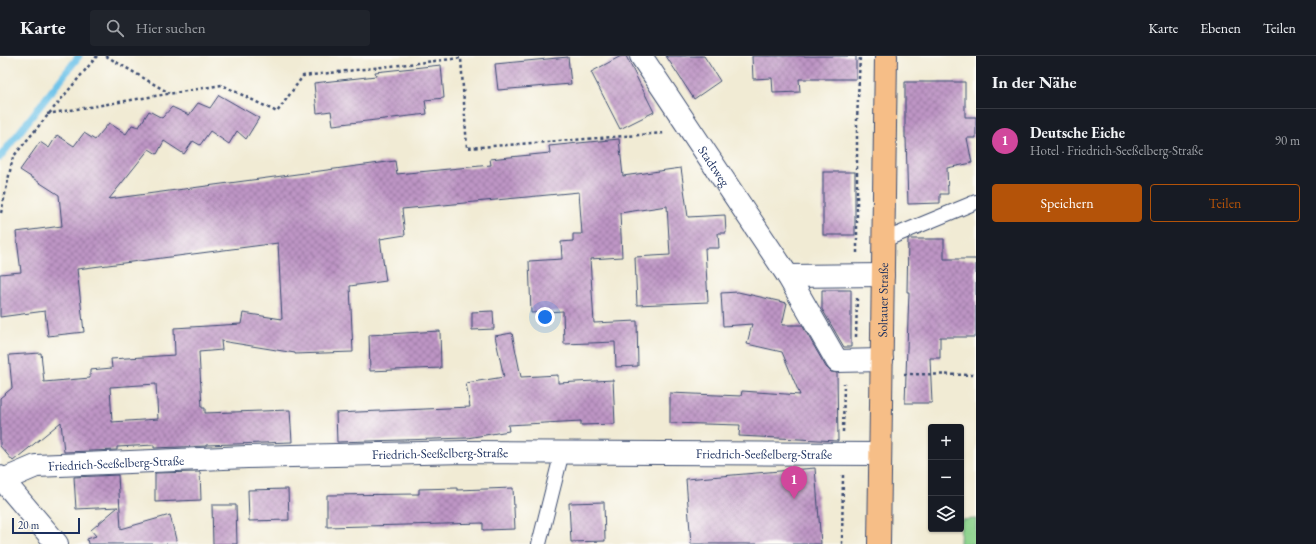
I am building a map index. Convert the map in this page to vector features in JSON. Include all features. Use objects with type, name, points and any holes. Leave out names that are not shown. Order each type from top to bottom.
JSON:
[{"type":"main road","name":"Soltauer Straße","points":[[879,544],[886,56]]},
{"type":"street","name":"Stadtweg","points":[[641,56],[788,276],[837,361],[844,361]]},
{"type":"street","points":[[788,276],[883,275]]},
{"type":"street","points":[[844,361],[882,367]]},
{"type":"street","name":"Friedrich-Seeßelberg-Straße","points":[[2,478],[36,466],[247,457],[465,452],[880,454]]},
{"type":"street","points":[[2,478],[57,544]]},
{"type":"lane","points":[[884,240],[976,202]]},
{"type":"lane","points":[[539,544],[562,452]]},
{"type":"path","points":[[1,212],[13,157],[47,114],[97,56]]},
{"type":"path","points":[[106,56],[170,94]]},
{"type":"path","points":[[842,544],[844,361],[856,348],[857,120],[860,56]]},
{"type":"path","points":[[47,114],[222,85],[277,112],[303,76],[461,58],[467,148],[691,131]]},
{"type":"path","points":[[882,367],[976,375]]},
{"type":"green space","points":[[976,519],[976,544],[960,544],[960,532],[964,532],[964,520]]},
{"type":"building","points":[[621,56],[626,56],[654,112],[620,129],[591,72]]},
{"type":"building","points":[[666,56],[704,56],[720,81],[694,99]]},
{"type":"building","points":[[752,56],[856,56],[856,79],[799,79],[800,92],[773,93],[772,78],[753,79]]},
{"type":"building","points":[[568,57],[571,84],[498,90],[495,64]]},
{"type":"building","points":[[441,65],[444,98],[425,100],[427,114],[333,125],[331,111],[317,113],[314,83],[376,76],[375,72]]},
{"type":"building","points":[[905,82],[965,82],[965,117],[976,117],[976,138],[967,138],[972,163],[947,168],[948,194],[940,194],[940,203],[908,204],[905,138]]},
{"type":"building","points":[[219,95],[259,118],[246,139],[237,131],[229,144],[210,131],[200,145],[193,141],[184,154],[164,141],[157,154],[149,149],[109,199],[395,161],[397,174],[491,165],[490,159],[550,153],[549,146],[619,139],[623,176],[681,168],[688,217],[725,215],[726,233],[718,233],[719,248],[705,248],[708,302],[637,305],[635,257],[670,255],[667,206],[620,213],[622,257],[590,259],[594,323],[637,321],[638,366],[616,367],[615,342],[564,344],[563,311],[531,313],[529,261],[562,259],[561,242],[573,241],[573,234],[582,234],[579,192],[402,209],[405,235],[380,239],[386,281],[350,286],[353,352],[295,354],[221,341],[222,350],[199,352],[202,408],[205,408],[205,413],[290,410],[292,442],[154,448],[154,445],[117,447],[117,450],[64,452],[61,422],[13,461],[0,446],[0,398],[12,388],[9,355],[41,353],[44,382],[90,378],[90,370],[112,368],[111,359],[175,355],[174,328],[241,324],[243,313],[282,319],[278,243],[77,269],[84,332],[48,336],[45,311],[0,317],[0,274],[21,272],[16,232],[62,226],[59,195],[20,170],[40,142],[49,148],[57,135],[74,146],[84,133],[95,140],[109,123],[126,134],[132,125],[139,127],[149,111],[162,118],[172,107],[189,115],[198,103],[210,108]],"holes":[[[156,384],[158,419],[112,422],[110,387]]]},
{"type":"building","points":[[823,172],[855,172],[855,235],[823,235]]},
{"type":"building","points":[[908,239],[944,239],[944,259],[976,259],[976,337],[940,337],[940,358],[930,358],[932,403],[905,403],[909,292],[907,292]]},
{"type":"building","points":[[822,290],[851,290],[851,347],[844,347],[822,309]]},
{"type":"building","points":[[738,292],[787,303],[782,325],[802,325],[826,367],[831,372],[837,373],[838,441],[739,436],[740,425],[670,423],[670,393],[741,396],[742,391],[800,395],[782,352],[747,344],[752,324],[723,326],[721,293]]},
{"type":"building","points":[[493,311],[494,329],[472,330],[472,312]]},
{"type":"building","points":[[440,331],[441,368],[370,371],[369,335]]},
{"type":"building","points":[[512,333],[521,377],[558,375],[558,383],[613,380],[615,424],[581,425],[581,421],[508,425],[509,431],[467,438],[337,442],[336,413],[470,407],[466,383],[504,377],[495,336]]},
{"type":"building","points":[[815,468],[821,544],[691,544],[686,479]]},
{"type":"building","points":[[200,472],[201,500],[155,502],[155,473]]},
{"type":"building","points":[[118,475],[121,529],[170,515],[177,544],[88,544],[87,539],[96,536],[91,530],[118,507],[76,509],[74,477]]},
{"type":"building","points":[[457,488],[457,490],[513,488],[515,529],[483,530],[483,523],[327,527],[327,495],[419,494],[419,489]]},
{"type":"building","points":[[288,489],[289,520],[249,521],[248,490]]},
{"type":"building","points":[[604,502],[605,541],[571,542],[569,503]]},
{"type":"building","points":[[212,505],[236,505],[237,544],[213,544]]},
{"type":"waterway","points":[[0,157],[79,56]]},
{"type":"place","name":"Deutsche Eiche","points":[[794,499]]}]
